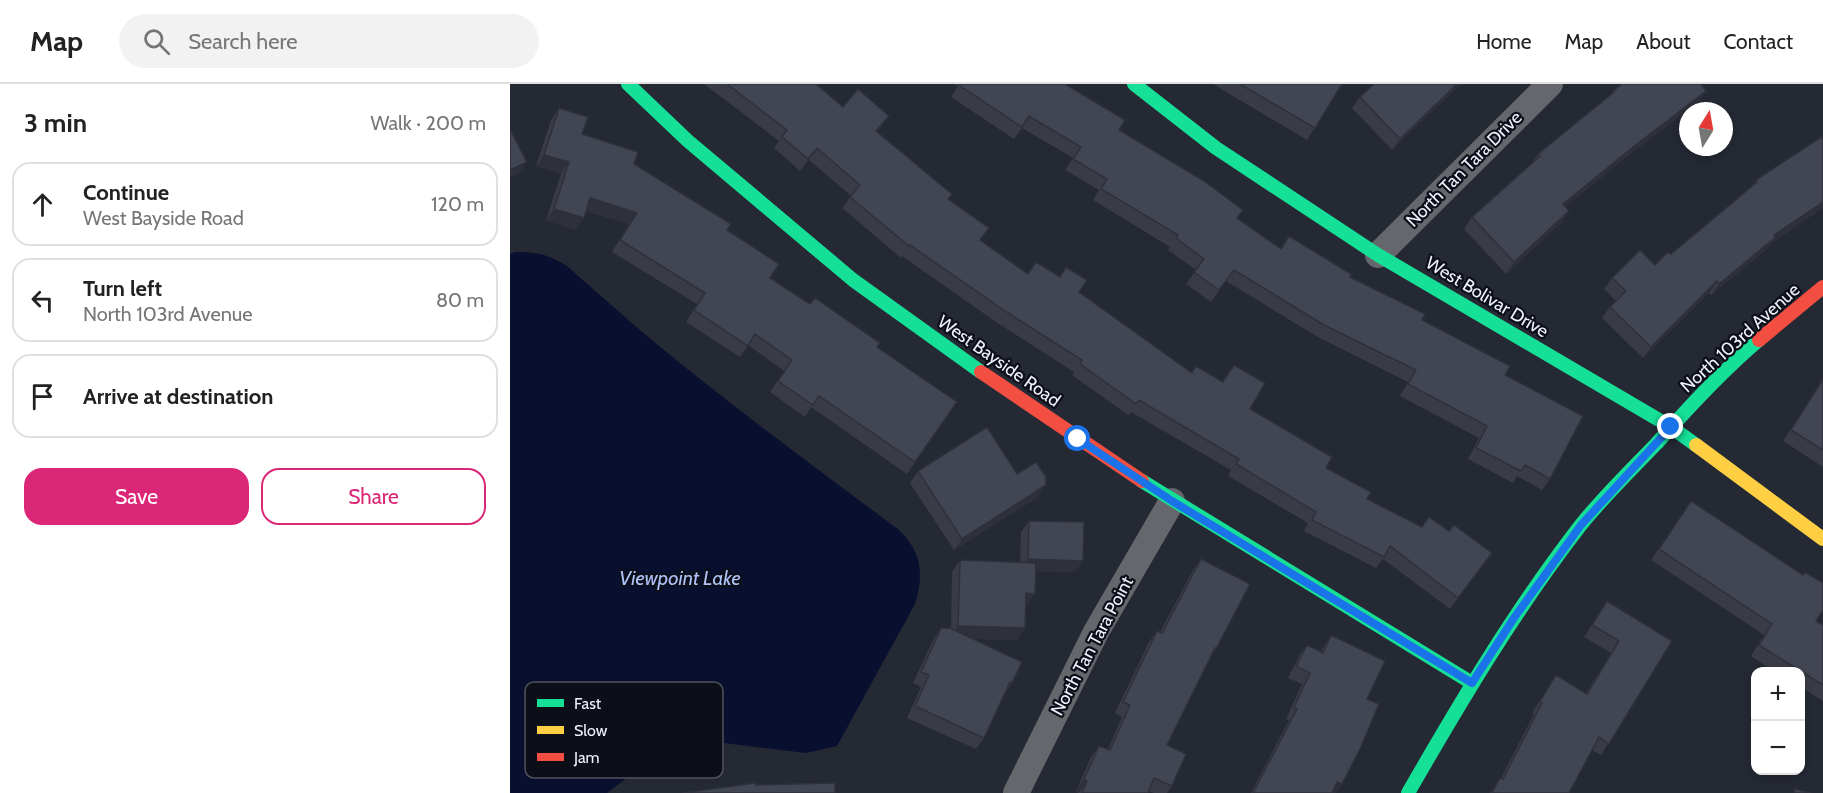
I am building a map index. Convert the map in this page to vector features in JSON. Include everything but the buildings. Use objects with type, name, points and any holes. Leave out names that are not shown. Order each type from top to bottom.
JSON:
[{"type":"street","name":"West Bayside Road","points":[[628,84],[688,141],[853,280],[974,367],[1172,501],[1472,683]]},
{"type":"street","name":"West Bolivar Drive","points":[[1134,84],[1216,148],[1378,255],[1671,427],[1823,539]]},
{"type":"street","name":"North Tan Tara Drive","points":[[1378,255],[1550,84]]},
{"type":"street","name":"North 103rd Avenue","points":[[1408,793],[1472,683],[1514,618],[1581,525],[1736,360],[1823,287]]},
{"type":"street","name":"North Tan Tara Point","points":[[1016,793],[1096,632],[1172,501]]},
{"type":"water","name":"Viewpoint Lake","points":[[516,252],[543,255],[567,266],[683,366],[907,538],[917,555],[919,564],[920,583],[915,604],[837,746],[806,753],[723,743],[723,682],[525,682],[525,778],[627,778],[607,793],[510,793],[510,254]]},
{"type":"traffic: fast","points":[[628,84],[688,141],[853,280],[981,372]]},
{"type":"traffic: fast","points":[[1134,84],[1216,148],[1378,255],[1671,427],[1696,445]]},
{"type":"traffic: fast","points":[[1408,793],[1511,623],[1580,526],[1706,390],[1759,340]]},
{"type":"traffic: fast","points":[[1142,481],[1472,683]]},
{"type":"traffic: slow","points":[[1696,445],[1823,539]]},
{"type":"traffic: jam","points":[[1759,340],[1823,287]]},
{"type":"traffic: jam","points":[[981,372],[1142,481]]},
{"type":"route","points":[[1078,439],[1172,501],[1472,683],[1514,618],[1581,525],[1671,427]]}]
